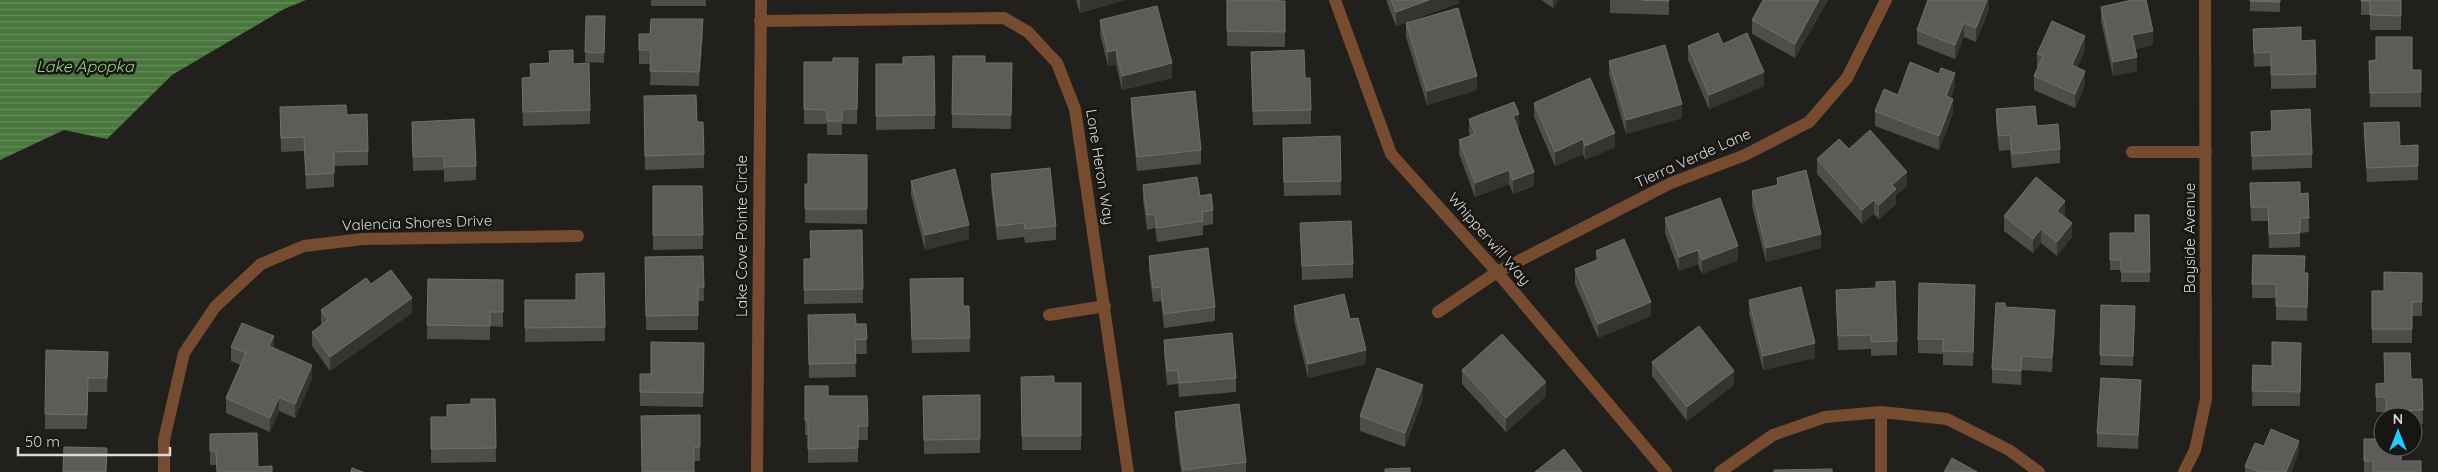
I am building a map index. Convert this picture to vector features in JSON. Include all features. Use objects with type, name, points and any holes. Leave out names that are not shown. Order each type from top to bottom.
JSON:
[{"type":"street","name":"Lake Cove Pointe Circle","points":[[757,472],[761,0]]},
{"type":"street","name":"Whipperwill Way","points":[[1334,0],[1391,154],[1497,272],[1666,472]]},
{"type":"street","name":"Tierra Verde Lane","points":[[1438,312],[1497,272],[1671,183],[1745,155],[1809,122],[1848,78],[1886,0]]},
{"type":"street","name":"Bayside Avenue","points":[[2184,472],[2195,450],[2206,399],[2205,0]]},
{"type":"street","name":"Lone Heron Way","points":[[760,20],[1004,18],[1028,32],[1057,63],[1075,109],[1128,472]]},
{"type":"street","points":[[2132,152],[2206,152]]},
{"type":"street","name":"Valencia Shores Drive","points":[[164,472],[164,440],[184,353],[215,307],[261,264],[304,246],[363,239],[578,236]]},
{"type":"street","points":[[1049,315],[1105,306]]},
{"type":"street","points":[[1881,412],[1881,472]]},
{"type":"street","points":[[1720,472],[1773,435],[1824,417],[1881,412],[1947,419],[2009,450],[2038,472]]},
{"type":"water","name":"Lake Apopka","points":[[0,0],[306,0],[284,9],[172,75],[107,139],[64,130],[0,160]]},
{"type":"building","points":[[1227,0],[1285,1],[1285,32],[1227,31]]},
{"type":"building","points":[[1391,0],[1429,0],[1396,12]]},
{"type":"building","points":[[1763,0],[1819,0],[1795,44],[1752,20]]},
{"type":"building","points":[[1928,0],[1987,0],[1976,28],[1964,23],[1955,45],[1917,30]]},
{"type":"building","points":[[2132,0],[2146,0],[2153,31],[2132,35],[2137,57],[2113,62],[2101,7]]},
{"type":"building","points":[[2280,0],[2280,2],[2250,1]]},
{"type":"building","points":[[2361,0],[2401,0],[2401,16],[2370,15],[2370,1]]},
{"type":"building","points":[[1157,6],[1172,63],[1122,76],[1116,50],[1108,52],[1100,20]]},
{"type":"building","points":[[1458,8],[1477,76],[1427,91],[1406,23]]},
{"type":"building","points":[[586,16],[605,16],[604,53],[585,52]]},
{"type":"building","points":[[651,19],[703,19],[699,72],[650,71],[651,50],[639,50],[639,34],[650,34]]},
{"type":"building","points":[[2052,21],[2085,36],[2072,65],[2085,71],[2075,94],[2034,76],[2043,56],[2037,54]]},
{"type":"building","points":[[2301,27],[2301,41],[2315,40],[2316,74],[2271,75],[2271,52],[2254,53],[2253,29]]},
{"type":"building","points":[[1718,33],[1723,44],[1747,33],[1764,72],[1709,95],[1688,46]]},
{"type":"building","points":[[2376,37],[2412,37],[2412,70],[2421,70],[2421,92],[2370,93],[2369,61],[2376,60]]},
{"type":"building","points":[[1665,45],[1682,104],[1626,120],[1609,61]]},
{"type":"building","points":[[573,50],[573,64],[589,63],[590,110],[523,112],[522,78],[531,77],[530,64],[550,63],[549,51]]},
{"type":"building","points":[[1304,50],[1305,78],[1310,78],[1311,110],[1253,111],[1251,52]]},
{"type":"building","points":[[934,56],[935,115],[876,116],[876,64],[903,64],[903,57]]},
{"type":"building","points":[[953,56],[985,56],[985,63],[1012,63],[1011,115],[952,114]]},
{"type":"building","points":[[833,58],[858,58],[857,109],[842,109],[842,121],[827,121],[827,110],[804,109],[804,62],[833,62]]},
{"type":"building","points":[[1910,62],[1939,74],[1941,68],[1955,73],[1946,96],[1953,99],[1939,136],[1875,111],[1884,89],[1898,95]]},
{"type":"building","points":[[1590,78],[1615,133],[1585,146],[1583,139],[1555,152],[1534,103]]},
{"type":"building","points":[[1195,91],[1201,150],[1137,157],[1131,98]]},
{"type":"building","points":[[696,95],[697,122],[703,122],[704,154],[645,156],[644,96]]},
{"type":"building","points":[[1514,102],[1519,114],[1513,116],[1534,172],[1513,180],[1509,170],[1475,183],[1459,140],[1475,134],[1469,119]]},
{"type":"building","points":[[346,105],[347,115],[367,114],[368,151],[334,152],[334,173],[306,175],[304,137],[281,138],[280,107]]},
{"type":"building","points":[[2035,106],[2037,126],[2058,124],[2060,149],[2012,154],[2010,135],[1999,136],[1996,109]]},
{"type":"building","points":[[2310,109],[2312,154],[2252,156],[2251,132],[2272,131],[2271,111]]},
{"type":"building","points":[[474,119],[476,166],[444,167],[444,156],[413,157],[412,122]]},
{"type":"building","points":[[2399,122],[2400,146],[2418,145],[2418,166],[2367,168],[2364,123]]},
{"type":"building","points":[[1870,130],[1907,172],[1892,185],[1896,189],[1879,205],[1874,200],[1862,210],[1817,159],[1839,139],[1849,149]]},
{"type":"building","points":[[1340,136],[1341,181],[1284,182],[1283,138]]},
{"type":"building","points":[[808,154],[867,155],[867,209],[805,209],[805,184],[808,184]]},
{"type":"building","points":[[1050,168],[1056,226],[1025,229],[1024,223],[997,226],[991,174]]},
{"type":"building","points":[[955,169],[969,225],[925,235],[911,181]]},
{"type":"building","points":[[1806,170],[1821,234],[1766,248],[1752,191],[1778,185],[1777,178]]},
{"type":"building","points":[[1197,177],[1200,196],[1211,194],[1213,210],[1202,212],[1203,221],[1157,228],[1155,214],[1147,215],[1143,185]]},
{"type":"building","points":[[2036,177],[2065,201],[2057,211],[2072,223],[2057,242],[2041,229],[2033,239],[2004,216]]},
{"type":"building","points":[[2300,182],[2300,194],[2308,193],[2309,218],[2300,218],[2300,233],[2269,234],[2268,207],[2251,207],[2250,183]]},
{"type":"building","points":[[653,186],[702,186],[703,235],[653,235]]},
{"type":"building","points":[[1720,198],[1738,246],[1702,260],[1698,250],[1679,257],[1665,218]]},
{"type":"building","points":[[2135,215],[2149,215],[2150,272],[2121,272],[2121,260],[2110,260],[2110,233],[2135,233]]},
{"type":"building","points":[[1351,221],[1353,264],[1302,266],[1300,223]]},
{"type":"building","points":[[862,230],[863,289],[804,290],[804,259],[811,259],[810,231]]},
{"type":"building","points":[[1624,239],[1651,302],[1598,324],[1575,269],[1600,259],[1596,251]]},
{"type":"building","points":[[1208,248],[1215,307],[1164,314],[1161,287],[1153,288],[1149,256]]},
{"type":"building","points":[[2253,255],[2305,256],[2304,273],[2308,273],[2307,307],[2276,306],[2276,284],[2252,284]]},
{"type":"building","points":[[703,256],[704,287],[698,287],[698,315],[646,316],[645,257]]},
{"type":"building","points":[[391,270],[412,298],[330,357],[312,332],[328,320],[321,310],[366,278],[371,284]]},
{"type":"building","points":[[2384,272],[2422,273],[2422,302],[2412,302],[2412,329],[2372,329],[2372,291],[2384,291]]},
{"type":"building","points":[[604,273],[605,327],[525,328],[525,300],[576,300],[576,274]]},
{"type":"building","points":[[963,278],[963,306],[969,306],[970,338],[912,339],[910,279]]},
{"type":"building","points":[[428,279],[503,280],[503,312],[490,312],[490,326],[427,325]]},
{"type":"building","points":[[1895,281],[1897,341],[1871,342],[1871,335],[1838,336],[1836,290],[1876,288],[1876,282]]},
{"type":"building","points":[[1919,283],[1975,285],[1973,352],[1943,351],[1943,339],[1918,339]]},
{"type":"building","points":[[1801,287],[1815,343],[1763,356],[1749,300]]},
{"type":"building","points":[[1344,294],[1350,319],[1358,318],[1366,350],[1308,364],[1294,306]]},
{"type":"building","points":[[1996,303],[2005,303],[2005,307],[2055,310],[2052,358],[2022,356],[2021,371],[1992,369]]},
{"type":"building","points":[[2101,305],[2135,306],[2133,356],[2100,355]]},
{"type":"building","points":[[855,314],[856,324],[866,324],[867,339],[855,340],[856,363],[809,364],[808,315]]},
{"type":"building","points":[[242,323],[274,336],[269,346],[312,365],[295,404],[279,397],[270,418],[226,398],[246,353],[231,347]]},
{"type":"building","points":[[1699,326],[1734,371],[1687,407],[1652,362]]},
{"type":"building","points":[[1232,333],[1236,378],[1179,383],[1178,370],[1167,371],[1164,340]]},
{"type":"building","points":[[1502,334],[1546,382],[1506,418],[1462,370]]},
{"type":"building","points":[[651,342],[704,343],[703,393],[640,392],[640,374],[651,374]]},
{"type":"building","points":[[2272,342],[2301,343],[2300,392],[2252,391],[2253,365],[2272,366]]},
{"type":"building","points":[[46,350],[108,352],[107,378],[88,378],[87,415],[45,414]]},
{"type":"building","points":[[2384,353],[2410,353],[2411,379],[2422,379],[2423,407],[2386,407],[2386,397],[2376,397],[2376,384],[2385,383]]},
{"type":"building","points":[[1377,368],[1423,385],[1405,433],[1360,416]]},
{"type":"building","points":[[1054,376],[1054,383],[1081,383],[1081,436],[1022,436],[1021,377]]},
{"type":"building","points":[[2101,378],[2141,380],[2138,435],[2097,433]]},
{"type":"building","points":[[805,386],[828,386],[828,396],[867,396],[868,426],[858,426],[858,448],[808,449],[808,420],[805,420]]},
{"type":"building","points":[[980,395],[980,439],[924,440],[923,396]]},
{"type":"building","points":[[471,399],[495,399],[496,448],[431,449],[431,417],[447,417],[447,405],[471,404]]},
{"type":"building","points":[[1239,404],[1246,462],[1183,470],[1175,412]]},
{"type":"building","points":[[700,415],[700,447],[694,447],[694,472],[642,472],[641,416]]},
{"type":"building","points":[[2271,429],[2299,441],[2286,472],[2260,472],[2245,466],[2255,443],[2264,446]]},
{"type":"building","points":[[257,433],[258,467],[272,466],[272,472],[217,472],[216,451],[210,451],[210,434]]},
{"type":"building","points":[[2364,439],[2373,439],[2373,457],[2401,457],[2401,461],[2421,461],[2421,472],[2373,472],[2373,461],[2364,461]]},
{"type":"building","points":[[64,447],[107,448],[106,472],[63,472]]},
{"type":"building","points":[[1564,449],[1582,472],[1535,472]]},
{"type":"building","points":[[1952,458],[1977,472],[1944,472]]},
{"type":"building","points":[[352,468],[363,472],[351,472]]},
{"type":"building","points":[[1410,468],[1410,472],[1385,472],[1385,469]]},
{"type":"building","points":[[1832,469],[1832,472],[1774,472],[1774,470]]}]
